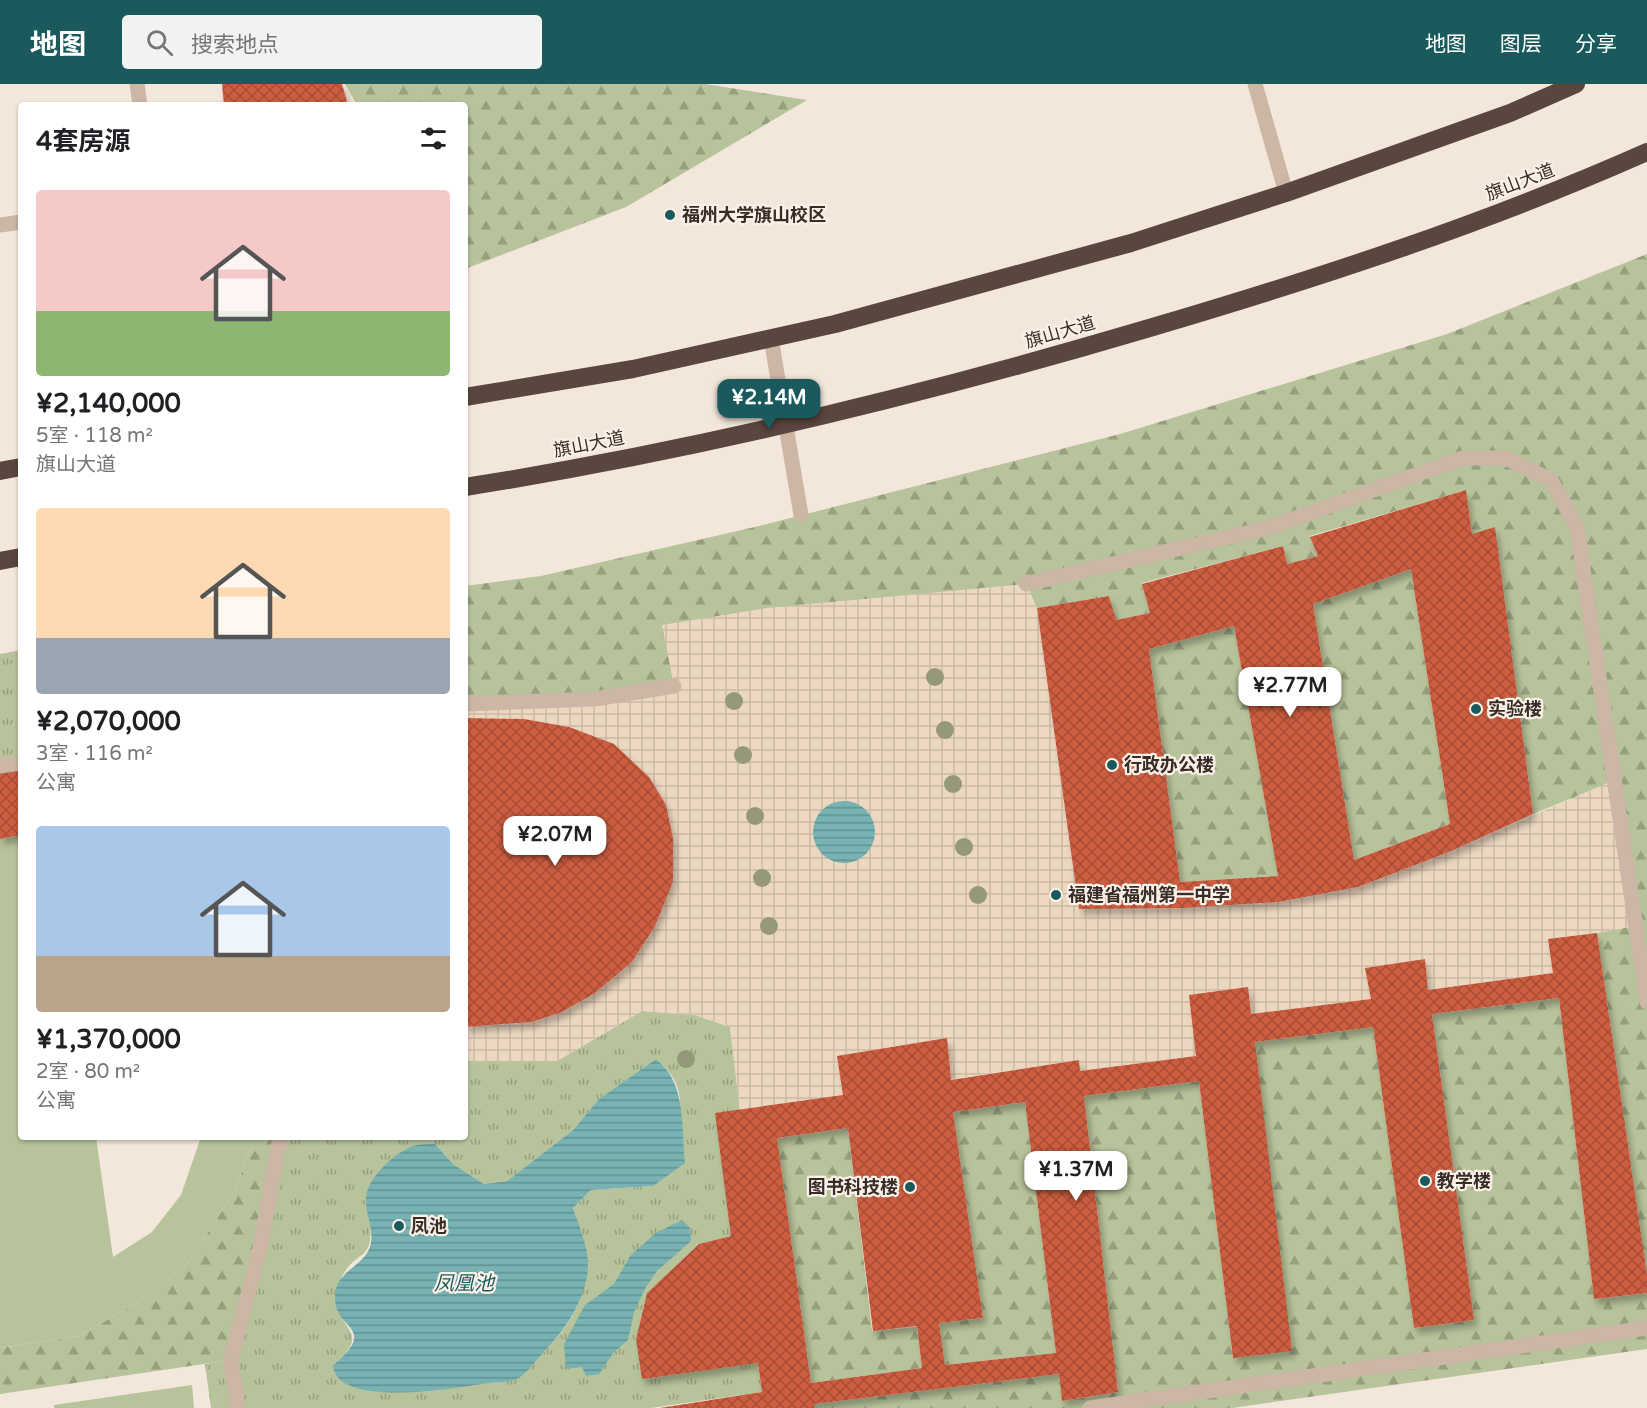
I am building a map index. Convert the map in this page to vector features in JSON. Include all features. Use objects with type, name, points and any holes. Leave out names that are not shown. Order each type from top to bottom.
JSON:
[{"type":"highway","points":[[468,396],[633,369],[834,324],[1131,243],[1286,193],[1510,113],[1576,84]]},
{"type":"highway","name":"旗山大道","points":[[468,486],[708,441],[956,382],[1104,342],[1309,279],[1476,221],[1647,152]]},
{"type":"highway","points":[[0,471],[18,468]]},
{"type":"highway","points":[[0,561],[18,558]]},
{"type":"street","points":[[137,84],[140,102]]},
{"type":"street","points":[[1256,84],[1286,193]]},
{"type":"street","points":[[0,225],[18,222]]},
{"type":"street","points":[[771,338],[801,515]]},
{"type":"street","points":[[1026,584],[1268,528],[1463,458],[1506,458],[1551,480],[1577,528],[1647,1002]]},
{"type":"street","points":[[468,704],[595,699],[674,686]]},
{"type":"street","points":[[0,766],[18,763]]},
{"type":"street","points":[[238,1408],[231,1360],[261,1244],[279,1140]]},
{"type":"street","points":[[1090,1408],[1647,1328]]},
{"type":"green space","points":[[345,84],[705,84],[807,100],[626,207],[468,268],[468,102],[355,102]]},
{"type":"green space","points":[[1647,254],[1647,1275],[1597,933],[1635,926],[1614,781],[1533,814],[1495,528],[1472,534],[1466,490],[1310,536],[1318,556],[1287,564],[1282,546],[1142,583],[1150,613],[1116,620],[1109,596],[1037,608],[1026,584],[663,625],[674,686],[468,704],[468,586],[541,576],[759,526],[1120,434],[1447,334]]},
{"type":"green space","points":[[1411,569],[1450,824],[1354,860],[1313,604]]},
{"type":"green space","points":[[1234,626],[1278,876],[1180,882],[1149,649]]},
{"type":"green space","points":[[18,651],[18,763],[0,766],[0,654]]},
{"type":"green space","points":[[18,836],[18,1140],[96,1140],[113,1257],[152,1232],[181,1195],[200,1140],[254,1140],[234,1192],[188,1263],[138,1302],[79,1336],[0,1348],[0,839]]},
{"type":"green space","points":[[1559,998],[1594,1299],[1647,1293],[1647,1349],[1232,1408],[814,1408],[813,1404],[1059,1374],[1062,1401],[1118,1392],[1084,1096],[1199,1081],[1233,1358],[1255,1042],[1373,1027],[1414,1328],[1474,1320],[1432,1014]]},
{"type":"green space","points":[[642,1011],[695,1015],[730,1027],[740,1111],[731,1236],[699,1244],[647,1293],[636,1339],[758,1363],[762,1392],[651,1408],[211,1408],[205,1364],[231,1360],[279,1140],[468,1140],[468,1061],[557,1061]],"holes":[[[656,1059],[670,1073],[678,1088],[679,1120],[668,1153],[653,1186],[591,1190],[573,1208],[580,1230],[586,1269],[579,1303],[558,1336],[523,1375],[516,1379],[476,1383],[426,1379],[333,1365],[344,1355],[352,1340],[335,1301],[342,1276],[367,1249],[370,1221],[435,1144],[453,1164],[484,1184],[507,1181],[573,1130],[599,1099]]]},
{"type":"green space","points":[[1025,1102],[1056,1353],[945,1365],[939,1323],[983,1318],[953,1112]]},
{"type":"green space","points":[[848,1128],[872,1331],[917,1327],[922,1368],[811,1383],[777,1138]]},
{"type":"green space","points":[[254,1140],[279,1140],[231,1360],[0,1394],[0,1348],[79,1336],[138,1302],[188,1263],[234,1192]]},
{"type":"green space","points":[[192,1385],[194,1408],[54,1408],[54,1405]]},
{"type":"shaded area","points":[[1026,584],[1037,608],[1079,909],[1184,908],[1278,902],[1358,887],[1449,852],[1614,780],[1636,926],[1597,933],[1553,973],[1428,990],[1425,959],[1366,968],[1371,999],[1251,1014],[1196,1056],[1080,1071],[1079,1060],[740,1111],[730,1027],[695,1015],[642,1011],[557,1061],[468,1061],[468,1027],[532,1022],[562,1012],[595,993],[632,962],[655,926],[673,882],[673,838],[666,805],[649,777],[614,744],[569,727],[524,719],[468,718],[468,704],[674,685],[662,625],[767,608]]},
{"type":"water","points":[[844,801],[861,806],[866,810],[870,815],[875,832],[870,849],[866,854],[861,858],[844,863],[827,858],[822,854],[818,849],[813,832],[818,815],[822,810],[827,806]]},
{"type":"water","name":"凤凰池","points":[[656,1059],[666,1069],[678,1093],[685,1163],[653,1186],[591,1190],[573,1208],[588,1258],[584,1290],[567,1324],[527,1371],[517,1379],[509,1381],[422,1392],[373,1391],[353,1387],[339,1378],[333,1365],[346,1353],[353,1343],[354,1336],[337,1310],[336,1291],[342,1278],[362,1259],[370,1246],[371,1233],[366,1206],[367,1191],[384,1166],[409,1148],[435,1144],[453,1164],[484,1184],[507,1181],[573,1130],[599,1099]]},
{"type":"water","points":[[682,1220],[690,1228],[691,1241],[657,1271],[646,1287],[634,1312],[628,1340],[614,1352],[599,1374],[586,1376],[582,1367],[566,1369],[564,1344],[585,1305],[614,1284],[630,1256],[640,1247],[656,1233]]},
{"type":"building","points":[[222,84],[342,84],[347,102],[224,102]]},
{"type":"building","points":[[1466,490],[1472,534],[1495,527],[1533,814],[1449,852],[1358,887],[1278,902],[1184,908],[1079,909],[1037,608],[1109,596],[1116,620],[1150,613],[1142,584],[1283,546],[1287,564],[1318,556],[1310,537]],"holes":[[[1411,569],[1450,824],[1354,860],[1313,604]],[[1234,626],[1278,876],[1180,882],[1149,649]]]},
{"type":"building","points":[[468,718],[524,719],[569,727],[614,744],[649,777],[666,805],[673,838],[673,882],[655,926],[632,962],[595,993],[562,1012],[532,1022],[468,1027]]},
{"type":"building","points":[[18,763],[18,836],[0,839],[0,766]]},
{"type":"building","points":[[1597,933],[1647,1275],[1647,1293],[1594,1299],[1559,998],[1432,1014],[1474,1320],[1414,1328],[1373,1027],[1255,1042],[1292,1351],[1233,1358],[1199,1081],[1084,1096],[1118,1392],[1062,1401],[1059,1374],[814,1404],[814,1408],[660,1408],[762,1392],[758,1363],[642,1379],[636,1339],[647,1293],[699,1244],[731,1236],[715,1113],[843,1095],[837,1056],[947,1038],[951,1080],[1079,1060],[1080,1071],[1196,1056],[1189,995],[1248,987],[1251,1014],[1371,999],[1365,968],[1425,959],[1428,990],[1553,973],[1548,939]],"holes":[[[1025,1102],[1056,1353],[945,1365],[939,1323],[983,1318],[953,1112]],[[848,1128],[873,1331],[917,1326],[922,1368],[811,1383],[777,1138]]]},
{"type":"place","name":"福州大学旗山校区","points":[[670,215]]},
{"type":"place","name":"实验楼","points":[[1476,709]]},
{"type":"place","name":"行政办公楼","points":[[1112,765]]},
{"type":"place","name":"福建省福州第一中学","points":[[1056,895]]},
{"type":"place","name":"教学楼","points":[[1425,1181]]},
{"type":"place","name":"图书科技楼","points":[[910,1187]]},
{"type":"place","name":"凤池","points":[[399,1226]]}]
